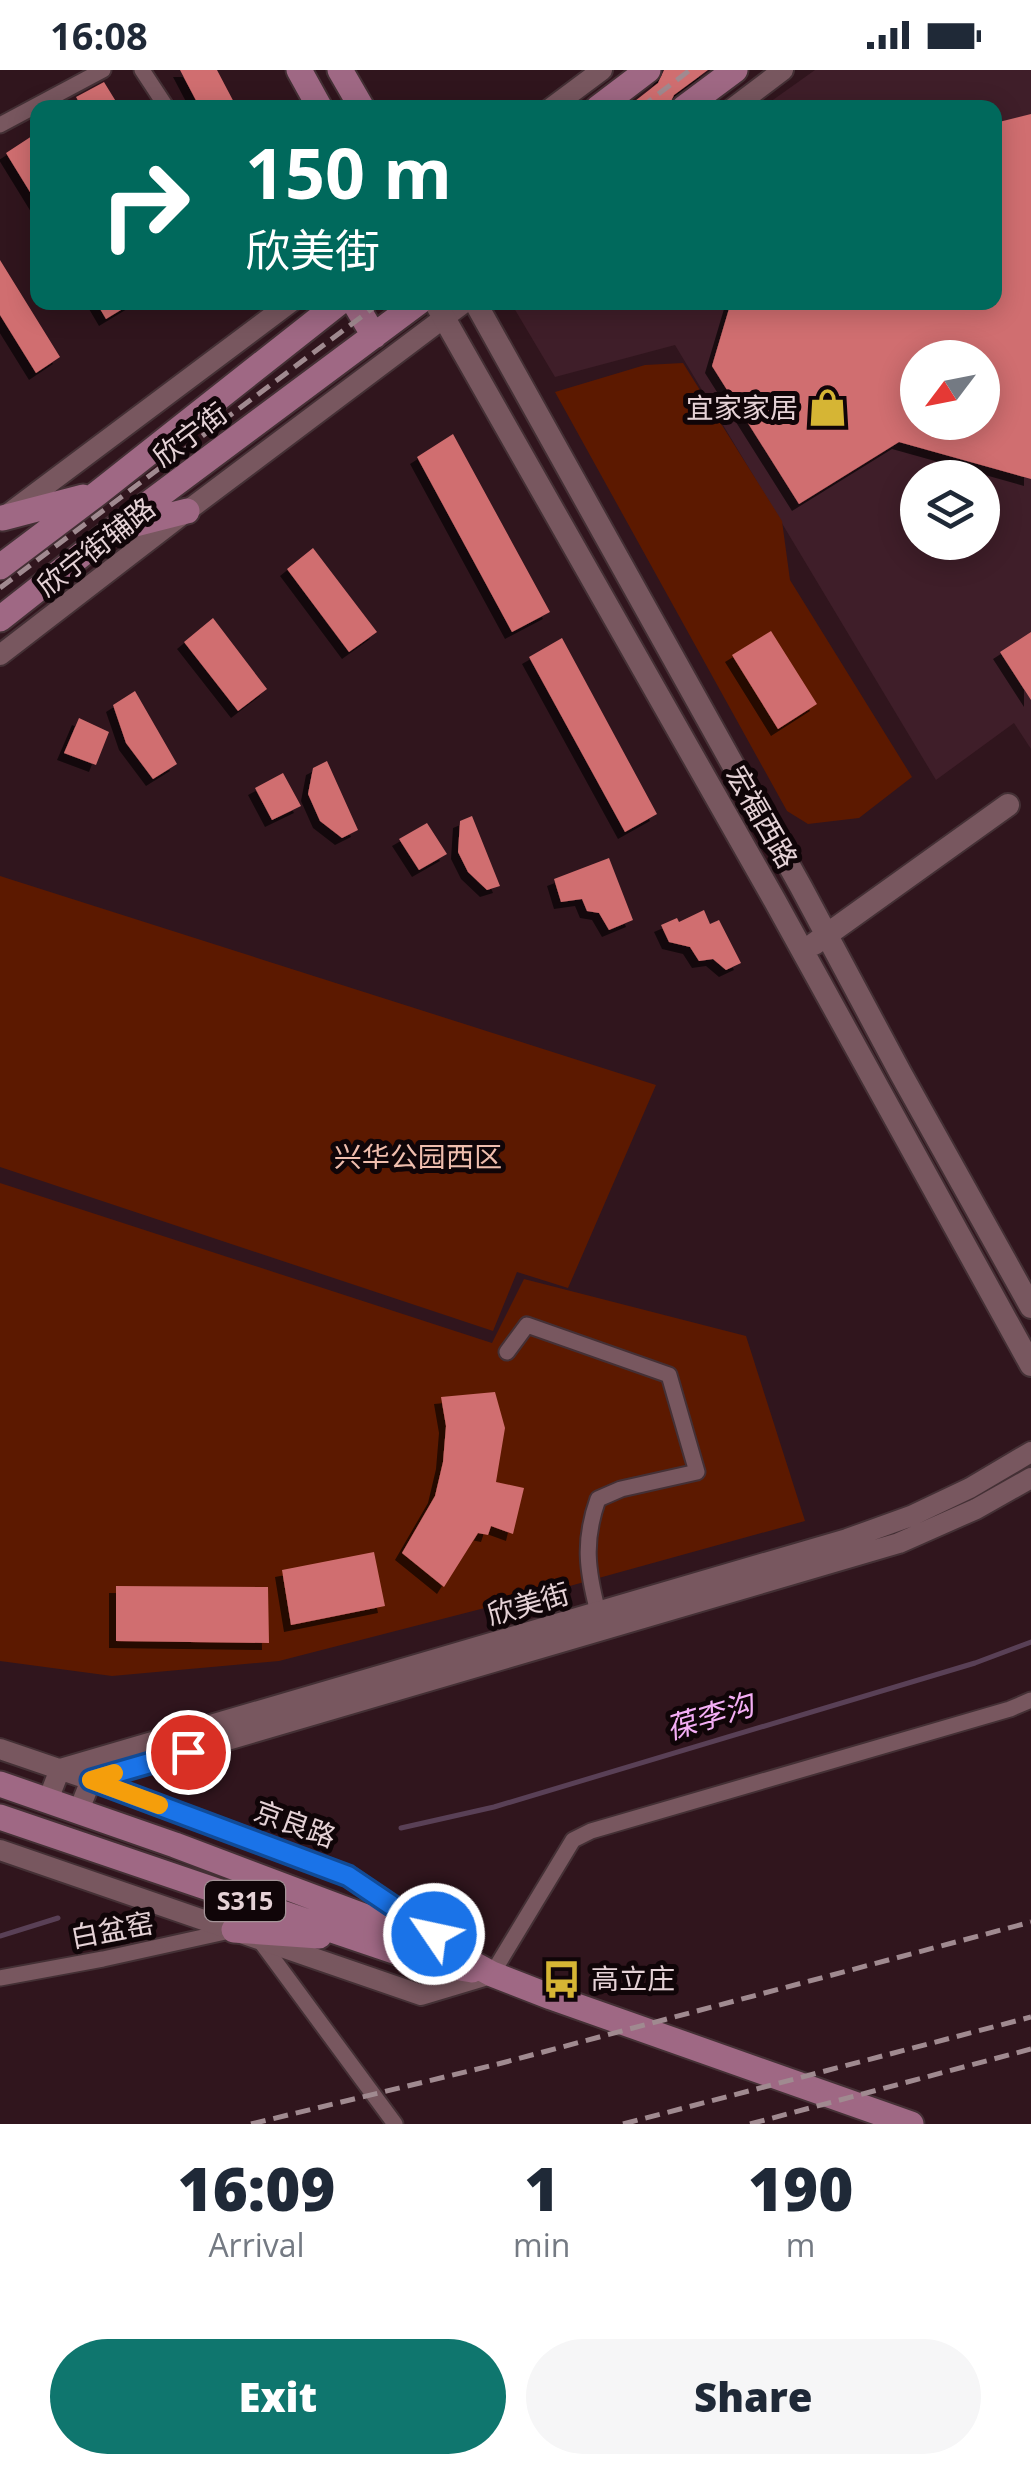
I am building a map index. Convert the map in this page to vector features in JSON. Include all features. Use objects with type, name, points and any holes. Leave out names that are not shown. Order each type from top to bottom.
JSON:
[{"type":"main road","points":[[299,70],[316,100]]},
{"type":"main road","points":[[609,100],[648,70]]},
{"type":"main road","points":[[695,100],[735,70]]},
{"type":"main road","name":"欣宁街","points":[[0,567],[330,310]]},
{"type":"main road","points":[[359,310],[374,336]]},
{"type":"main road","name":"欣宁街","points":[[0,619],[408,310]]},
{"type":"main road","name":"宏福西路","points":[[440,310],[1031,1365]]},
{"type":"main road","name":"宏福西路","points":[[478,310],[1031,1308]]},
{"type":"main road","points":[[1,519],[98,493]]},
{"type":"main road","points":[[114,530],[187,511]]},
{"type":"main road","points":[[803,952],[1008,805]]},
{"type":"main road","name":"京良路","points":[[0,1784],[436,1943],[492,1974],[552,1997],[911,2124]]},
{"type":"main road","name":"京良路","points":[[0,1818],[428,1963],[492,1974]]},
{"type":"main road","points":[[246,1934],[356,1938]]},
{"type":"street","points":[[47,100],[103,70]]},
{"type":"street","points":[[142,70],[162,100]]},
{"type":"street","points":[[563,100],[602,70]]},
{"type":"street","points":[[744,100],[784,70]]},
{"type":"street","points":[[0,125],[30,109]]},
{"type":"street","points":[[1,519],[280,310]]},
{"type":"street","name":"欣宁街辅路","points":[[0,656],[440,310]]},
{"type":"street","points":[[507,1352],[527,1325],[669,1374],[697,1472],[621,1489],[598,1500],[589,1524],[588,1574],[598,1612]]},
{"type":"street","name":"欣美街","points":[[60,1769],[847,1539],[970,1488],[1031,1452]]},
{"type":"street","name":"欣美街","points":[[91,1780],[898,1543],[976,1509],[1031,1478]]},
{"type":"street","points":[[0,1850],[421,1995],[492,1974],[574,1840],[591,1831],[1031,1700]]},
{"type":"street","name":"京良路","points":[[0,1749],[348,1876],[492,1974]]},
{"type":"street","points":[[48,1800],[60,1769]]},
{"type":"street","points":[[79,1810],[91,1780]]},
{"type":"street","points":[[246,1934],[395,2124]]},
{"type":"street","name":"白盆窑","points":[[0,1978],[246,1934]]},
{"type":"shaded area","points":[[815,70],[1031,70],[1031,749],[1014,723],[936,780],[675,345],[555,377],[515,310],[1002,310],[1002,100],[773,100]]},
{"type":"green space","points":[[683,363],[782,521],[790,580],[912,777],[859,818],[808,824],[787,811],[555,392],[645,365]]},
{"type":"green space","name":"兴华公园西区","points":[[0,876],[656,1085],[568,1288],[517,1272],[493,1331],[0,1167]]},
{"type":"green space","points":[[0,1183],[492,1343],[524,1279],[746,1336],[805,1521],[279,1661],[112,1676],[0,1661]]},
{"type":"building","points":[[180,70],[217,70],[233,100],[196,100]]},
{"type":"building","points":[[664,70],[708,70],[672,100],[636,100],[658,83]]},
{"type":"building","points":[[104,82],[115,100],[78,100],[76,97]]},
{"type":"building","name":"宜家家居","points":[[1031,114],[1031,479],[1000,470],[1000,460],[963,460],[899,442],[799,504],[712,366],[729,310],[1002,310],[1002,121]]},
{"type":"building","points":[[30,137],[30,192],[6,153]]},
{"type":"building","points":[[0,260],[60,357],[36,373],[0,315]]},
{"type":"building","points":[[101,310],[121,310],[106,319]]},
{"type":"building","points":[[453,434],[550,612],[512,632],[417,457]]},
{"type":"building","points":[[313,548],[377,632],[349,652],[287,569]]},
{"type":"building","points":[[213,618],[267,689],[238,711],[184,642]]},
{"type":"building","points":[[771,631],[817,704],[778,729],[732,655]]},
{"type":"building","points":[[1031,632],[1031,700],[1000,652]]},
{"type":"building","points":[[562,638],[657,814],[625,832],[529,657]]},
{"type":"building","points":[[135,691],[177,764],[153,779],[126,743],[113,705]]},
{"type":"building","points":[[79,718],[109,732],[96,765],[64,753]]},
{"type":"building","points":[[327,761],[358,830],[342,838],[320,821],[308,794],[313,768]]},
{"type":"building","points":[[283,773],[301,806],[272,820],[255,788]]},
{"type":"building","points":[[472,816],[500,886],[487,890],[468,872],[458,852],[460,821]]},
{"type":"building","points":[[427,823],[447,854],[419,870],[399,839]]},
{"type":"building","points":[[609,858],[633,920],[609,930],[599,913],[587,911],[582,899],[561,902],[554,879]]},
{"type":"building","points":[[704,910],[710,924],[719,920],[741,963],[726,970],[713,959],[699,961],[690,947],[669,942],[661,925],[677,918],[679,922]]},
{"type":"building","points":[[495,1392],[505,1428],[496,1482],[524,1488],[513,1534],[491,1526],[488,1535],[478,1533],[444,1587],[402,1553],[435,1496],[446,1426],[441,1397]]},
{"type":"building","points":[[374,1552],[385,1606],[291,1625],[282,1570]]},
{"type":"building","points":[[116,1586],[268,1587],[269,1643],[116,1641]]},
{"type":"waterway","name":"葆李沟","points":[[401,1828],[494,1807],[975,1663],[1031,1642]]},
{"type":"waterway","name":"葆李沟","points":[[0,1936],[58,1918]]},
{"type":"railway","points":[[651,100],[690,70]]},
{"type":"railway","points":[[0,588],[370,310]]},
{"type":"railway","points":[[251,2124],[498,2064],[1031,1922]]},
{"type":"railway","points":[[623,2124],[1031,2017]]},
{"type":"railway","points":[[750,2124],[1031,2049]]},
{"type":"slow traffic","points":[[114,1773],[91,1780],[159,1805]]},
{"type":"place","name":"宜家家居","points":[[828,408]]},
{"type":"place","name":"高立庄","points":[[561,1979]]},
{"type":"route","points":[[188,1752],[91,1780],[348,1876],[434,1934]]}]
